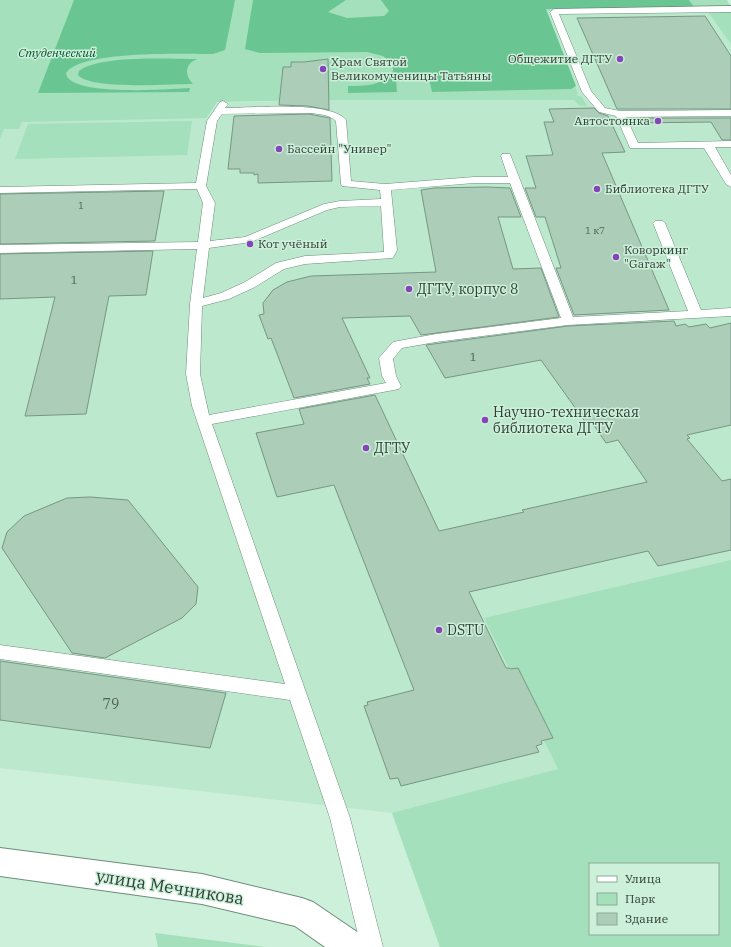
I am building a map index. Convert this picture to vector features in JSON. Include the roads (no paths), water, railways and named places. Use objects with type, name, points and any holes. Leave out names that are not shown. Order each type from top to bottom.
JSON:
[{"type":"main road","name":"улица Мечникова","points":[[0,862],[202,889],[302,913],[352,947]]},
{"type":"lane","points":[[731,9],[554,12],[587,92],[602,110],[620,114],[731,113]]},
{"type":"lane","points":[[372,947],[340,818],[199,406],[193,374],[196,304],[209,203],[201,186],[212,121],[220,108],[308,110],[325,112],[337,116],[341,120],[346,184],[385,187],[474,180],[514,180]]},
{"type":"lane","points":[[620,114],[634,146],[731,144]]},
{"type":"lane","points":[[708,145],[731,184]]},
{"type":"lane","points":[[506,156],[568,321]]},
{"type":"lane","points":[[0,190],[201,186]]},
{"type":"lane","points":[[196,304],[225,296],[248,285],[280,266],[305,260],[389,255],[391,250],[385,187]]},
{"type":"lane","points":[[0,249],[204,246],[247,240],[324,207],[340,204],[386,202]]},
{"type":"lane","points":[[659,223],[696,314]]},
{"type":"lane","points":[[204,420],[394,386],[389,376],[386,358],[398,346],[436,338],[568,321],[731,312]]},
{"type":"lane","points":[[0,652],[297,693]]},
{"type":"place","name":"Общежитие ДГТУ","points":[[620,59]]},
{"type":"place","name":"Храм Святой Великомученицы Татьяны","points":[[323,69]]},
{"type":"place","name":"Автостоянка","points":[[658,121]]},
{"type":"place","name":"Бассейн \"Универ\"","points":[[279,149]]},
{"type":"place","name":"Библиотека ДГТУ","points":[[597,189]]},
{"type":"place","name":"Кот учёный","points":[[250,244]]},
{"type":"place","name":"Коворкинг \"Gаraж\"","points":[[616,257]]},
{"type":"place","name":"ДГТУ, корпус 8","points":[[409,289]]},
{"type":"place","name":"Научно-техническая библиотека ДГТУ","points":[[485,420]]},
{"type":"place","name":"ДГТУ","points":[[366,448]]},
{"type":"place","name":"DSTU","points":[[439,630]]},
{"type":"park label","name":"Студенческий","points":[[57,53]]}]
